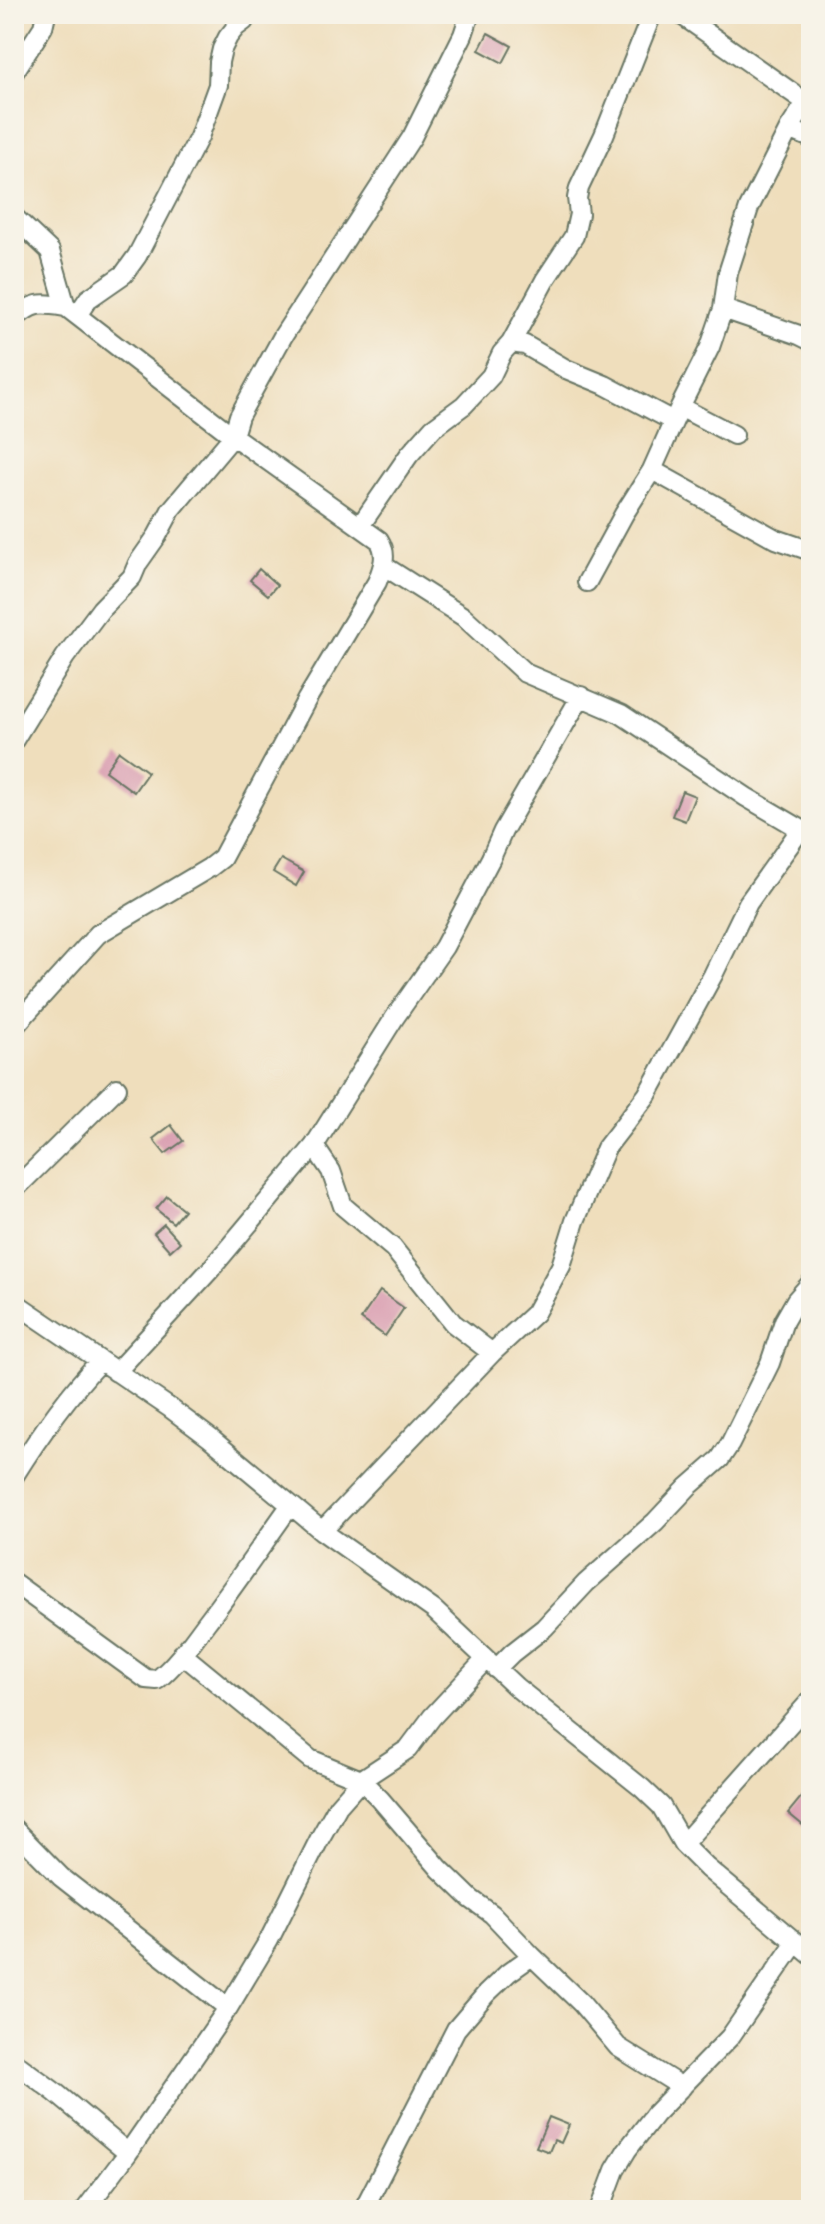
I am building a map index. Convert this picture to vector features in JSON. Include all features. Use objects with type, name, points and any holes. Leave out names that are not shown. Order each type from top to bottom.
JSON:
[{"type":"street","points":[[14,72],[43,27],[46,14]]},
{"type":"street","points":[[72,310],[124,274],[137,256],[199,137],[218,85],[222,49],[247,14]]},
{"type":"street","points":[[14,740],[65,657],[101,609],[132,577],[171,510],[233,436],[239,416],[283,336],[412,137],[463,35],[470,14]]},
{"type":"street","points":[[360,526],[409,455],[433,428],[464,405],[491,376],[545,280],[574,236],[579,214],[579,188],[604,135],[652,14]]},
{"type":"street","points":[[587,582],[652,470],[710,347],[723,309],[728,273],[749,208],[789,129],[809,99],[680,14]]},
{"type":"street","points":[[789,129],[811,138]]},
{"type":"street","points":[[14,217],[50,251],[72,310]]},
{"type":"street","points":[[14,319],[29,306],[40,302],[72,310],[233,436],[379,540],[384,548],[384,566],[377,582],[307,699],[222,858],[98,934],[14,1027]]},
{"type":"street","points":[[723,309],[811,341]]},
{"type":"street","points":[[511,343],[525,345],[566,369],[734,435]]},
{"type":"street","points":[[652,470],[776,539],[811,551]]},
{"type":"street","points":[[322,1531],[492,1353],[535,1313],[561,1266],[575,1221],[606,1148],[647,1095],[713,975],[748,903],[806,832],[746,797],[621,714],[525,673],[464,617],[384,566]]},
{"type":"street","points":[[116,1372],[210,1270],[314,1146],[444,947],[503,831],[581,696]]},
{"type":"street","points":[[14,1190],[117,1088]]},
{"type":"street","points":[[314,1146],[331,1171],[343,1206],[393,1248],[453,1323],[492,1353]]},
{"type":"street","points":[[85,2210],[228,2008],[269,1940],[338,1806],[361,1780],[408,1749],[432,1717],[491,1664],[544,1628],[586,1583],[720,1459],[770,1363],[784,1321],[811,1283]]},
{"type":"street","points":[[14,1302],[170,1408],[322,1531],[434,1610],[491,1664],[642,1788],[661,1806],[683,1844],[707,1868],[811,1955]]},
{"type":"street","points":[[14,1476],[67,1399],[100,1361]]},
{"type":"street","points":[[14,1583],[146,1679],[157,1680],[169,1671],[225,1598],[290,1506]]},
{"type":"street","points":[[182,1654],[310,1759],[361,1780],[440,1869],[492,1914],[581,2003],[618,2047],[682,2087]]},
{"type":"street","points":[[683,1844],[811,1700]]},
{"type":"street","points":[[14,1829],[61,1877],[228,2008]]},
{"type":"street","points":[[600,2210],[615,2170],[627,2150],[655,2114],[730,2037],[796,1942]]},
{"type":"street","points":[[363,2210],[456,2029],[486,1994],[532,1956]]},
{"type":"street","points":[[14,2062],[128,2153]]},
{"type":"building","points":[[488,33],[512,46],[503,63],[479,50]]},
{"type":"building","points":[[259,569],[277,585],[268,595],[250,580]]},
{"type":"building","points":[[119,751],[148,772],[134,792],[105,771]]},
{"type":"building","points":[[682,791],[695,796],[685,821],[672,816]]},
{"type":"building","points":[[281,859],[304,872],[296,886],[273,872]]},
{"type":"building","points":[[171,1125],[183,1141],[165,1154],[153,1139]]},
{"type":"building","points":[[167,1196],[184,1210],[173,1223],[156,1209]]},
{"type":"building","points":[[164,1224],[180,1242],[170,1251],[154,1233]]},
{"type":"building","points":[[380,1291],[404,1308],[385,1336],[361,1319]]},
{"type":"building","points":[[811,1785],[811,1832],[788,1813]]},
{"type":"building","points":[[549,2117],[569,2125],[561,2143],[554,2140],[549,2152],[536,2147]]}]
